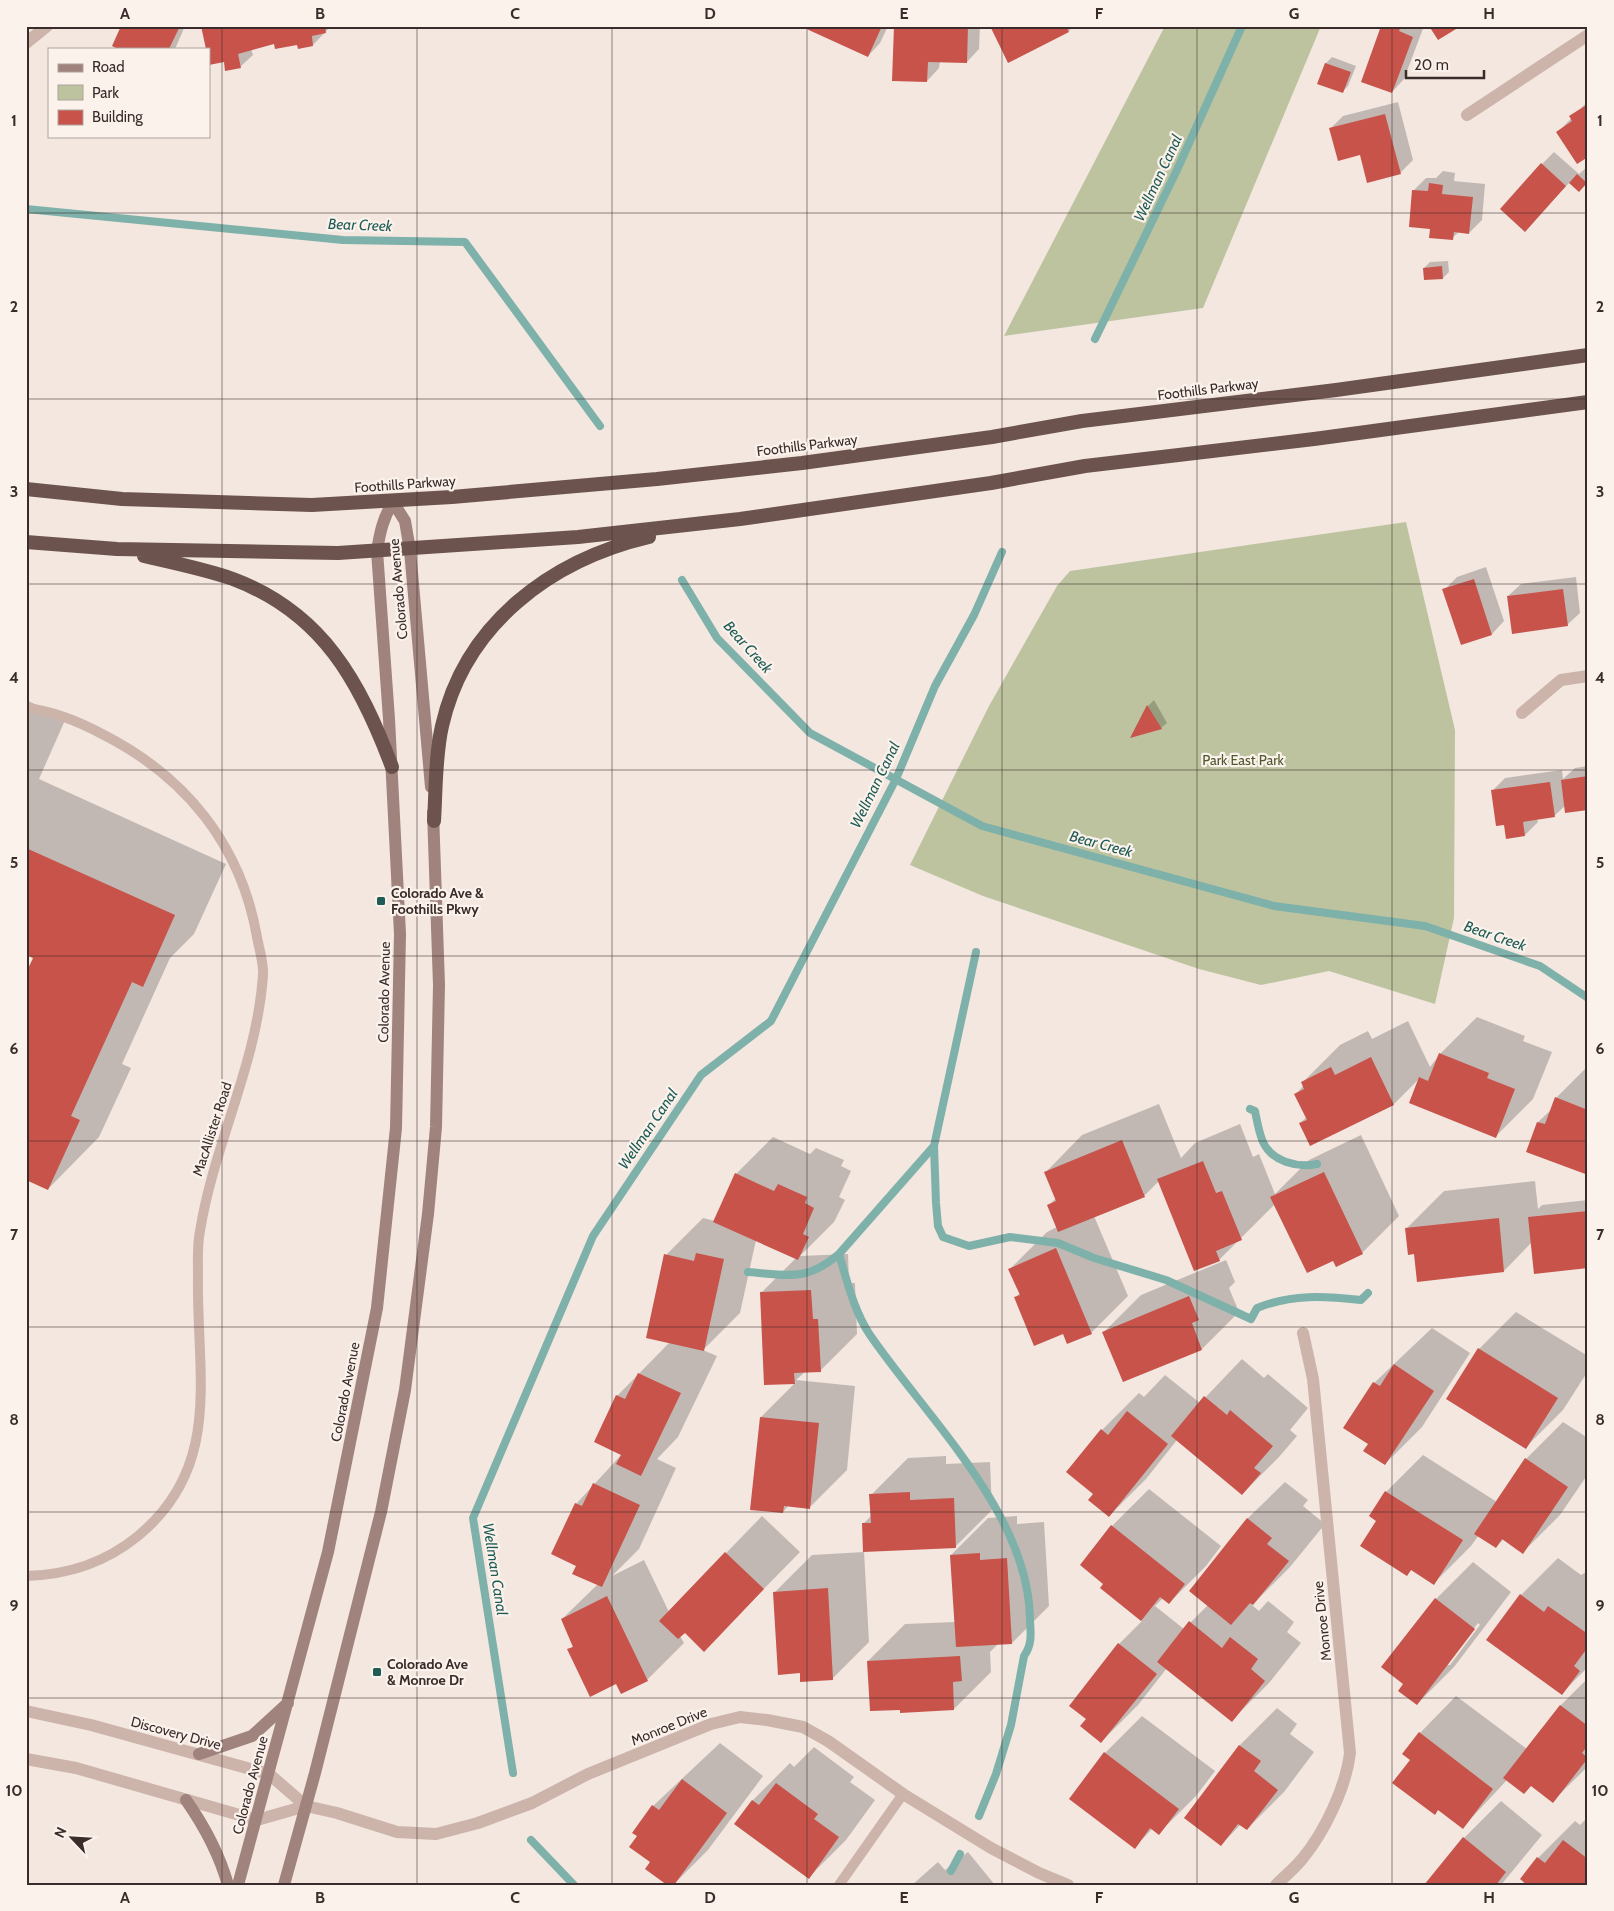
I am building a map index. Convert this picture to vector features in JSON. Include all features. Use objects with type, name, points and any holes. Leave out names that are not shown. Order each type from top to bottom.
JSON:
[{"type":"highway","name":"Foothills Parkway","points":[[26,489],[122,499],[201,503],[312,506],[393,502],[657,479],[802,463],[992,437],[1082,421],[1336,390],[1588,355]]},
{"type":"highway","points":[[26,542],[117,549],[338,553],[410,550],[578,537],[740,519],[991,483],[1085,466],[1323,438],[1588,402]]},
{"type":"highway","points":[[434,821],[438,753],[448,704],[470,657],[486,632],[506,610],[560,572],[624,543],[740,519]]},
{"type":"highway","points":[[117,549],[202,569],[234,580],[288,608],[332,648],[347,669],[363,697],[392,767]]},
{"type":"main road","name":"Colorado Avenue","points":[[238,1885],[328,1552],[377,1308],[396,1128],[400,934],[392,767],[377,551],[385,514],[393,502],[405,521],[410,550],[434,821],[439,985],[436,1127],[428,1214],[405,1390],[381,1512],[284,1885]]},
{"type":"main road","points":[[200,1754],[252,1736],[288,1703]]},
{"type":"main road","points":[[186,1800],[206,1829],[217,1851],[228,1885]]},
{"type":"street","points":[[26,43],[47,26]]},
{"type":"street","points":[[1467,115],[1588,35]]},
{"type":"street","points":[[1522,713],[1561,680],[1588,676]]},
{"type":"street","name":"Monroe Drive","points":[[1276,1885],[1304,1857],[1336,1802],[1348,1773],[1350,1753],[1313,1378],[1303,1333]]},
{"type":"street","name":"Discovery Drive","points":[[26,1712],[91,1725],[269,1774],[306,1806]]},
{"type":"street","name":"Monroe Drive","points":[[306,1806],[397,1832],[436,1834],[478,1823],[532,1803],[597,1771],[711,1724],[740,1717],[803,1727],[828,1741],[902,1794],[991,1848],[1068,1885]]},
{"type":"street","points":[[26,1759],[76,1768],[256,1820],[306,1806]]},
{"type":"lane","name":"MacAllister Road","points":[[26,708],[79,722],[137,752],[176,783],[208,820],[234,862],[252,908],[263,972],[252,1048],[209,1184],[199,1236],[198,1310],[201,1422],[192,1460],[170,1502],[152,1524],[123,1549],[89,1566],[52,1575],[26,1576]]},
{"type":"lane","points":[[839,1885],[902,1794]]},
{"type":"green space","points":[[1165,26],[1321,26],[1203,308],[1004,336]]},
{"type":"green space","name":"Park East Park","points":[[1406,522],[1455,730],[1454,918],[1435,1004],[1329,971],[1261,985],[1199,969],[983,896],[910,865],[989,706],[1057,586],[1070,571]]},
{"type":"building","points":[[121,26],[180,26],[169,48],[116,48],[112,46]]},
{"type":"building","points":[[201,26],[325,26],[326,33],[312,36],[313,46],[298,49],[297,45],[275,49],[274,44],[238,54],[241,68],[225,71],[224,62],[210,65],[210,48],[206,48]]},
{"type":"building","points":[[800,26],[882,26],[868,57]]},
{"type":"building","points":[[894,26],[968,26],[967,63],[928,62],[927,82],[892,81]]},
{"type":"building","points":[[990,26],[1066,26],[1069,32],[1008,63]]},
{"type":"building","points":[[1381,26],[1401,26],[1399,31],[1413,37],[1392,93],[1361,82]]},
{"type":"building","points":[[1429,26],[1461,26],[1438,40]]},
{"type":"building","points":[[1325,63],[1351,72],[1343,93],[1317,84]]},
{"type":"building","points":[[1588,104],[1588,157],[1577,164],[1556,132],[1572,121],[1569,116]]},
{"type":"building","points":[[1385,114],[1401,174],[1367,183],[1360,155],[1338,161],[1329,128]]},
{"type":"building","points":[[1541,163],[1566,186],[1525,232],[1500,209]]},
{"type":"building","points":[[1577,174],[1587,183],[1579,192],[1569,183]]},
{"type":"building","points":[[1429,183],[1443,185],[1442,194],[1473,197],[1469,234],[1454,232],[1453,240],[1429,238],[1430,229],[1409,227],[1412,190],[1428,191]]},
{"type":"building","points":[[1442,266],[1443,279],[1424,280],[1423,268]]},
{"type":"building","points":[[1474,579],[1492,635],[1461,645],[1442,589]]},
{"type":"building","points":[[1563,589],[1568,626],[1512,634],[1507,596]]},
{"type":"building","points":[[1147,705],[1162,729],[1130,738]]},
{"type":"building","points":[[1588,776],[1588,810],[1565,813],[1561,780]]},
{"type":"building","points":[[1550,782],[1555,817],[1523,822],[1525,836],[1506,839],[1504,825],[1496,826],[1491,790]]},
{"type":"building","points":[[26,848],[175,915],[143,987],[132,982],[71,1116],[80,1120],[48,1190],[26,1180],[26,973],[33,958],[26,955]]},
{"type":"building","points":[[1439,1053],[1489,1073],[1487,1078],[1515,1089],[1496,1138],[1409,1103],[1419,1077],[1428,1081]]},
{"type":"building","points":[[1371,1057],[1394,1105],[1310,1146],[1299,1123],[1307,1120],[1294,1094],[1304,1089],[1301,1082],[1331,1067],[1335,1075]]},
{"type":"building","points":[[1555,1097],[1588,1110],[1588,1175],[1526,1152],[1537,1122],[1545,1124]]},
{"type":"building","points":[[1122,1140],[1145,1197],[1058,1232],[1047,1205],[1056,1201],[1044,1172]]},
{"type":"building","points":[[1203,1161],[1216,1193],[1222,1191],[1242,1240],[1216,1251],[1220,1261],[1194,1271],[1157,1179]]},
{"type":"building","points":[[1324,1172],[1363,1254],[1336,1267],[1333,1261],[1307,1273],[1270,1197]]},
{"type":"building","points":[[735,1173],[774,1191],[778,1184],[807,1197],[805,1203],[814,1208],[803,1234],[809,1237],[798,1260],[713,1222]]},
{"type":"building","points":[[1588,1211],[1588,1268],[1534,1274],[1528,1217]]},
{"type":"building","points":[[1499,1218],[1504,1272],[1417,1282],[1414,1254],[1408,1255],[1405,1228]]},
{"type":"building","points":[[1056,1248],[1092,1334],[1067,1344],[1063,1334],[1034,1346],[1014,1297],[1020,1295],[1008,1269]]},
{"type":"building","points":[[696,1253],[724,1259],[704,1351],[646,1338],[664,1254],[694,1261]]},
{"type":"building","points":[[811,1290],[813,1319],[818,1319],[821,1372],[794,1373],[795,1384],[764,1385],[760,1292]]},
{"type":"building","points":[[1189,1296],[1199,1320],[1192,1323],[1202,1350],[1123,1382],[1102,1332]]},
{"type":"building","points":[[1478,1348],[1558,1398],[1526,1449],[1446,1399]]},
{"type":"building","points":[[1394,1364],[1434,1391],[1385,1465],[1363,1451],[1368,1444],[1343,1428],[1373,1382],[1380,1386]]},
{"type":"building","points":[[638,1373],[681,1393],[641,1476],[616,1464],[621,1455],[594,1442],[616,1395],[625,1399]]},
{"type":"building","points":[[1204,1396],[1227,1415],[1230,1410],[1273,1446],[1254,1468],[1261,1473],[1242,1495],[1171,1436]]},
{"type":"building","points":[[1127,1411],[1168,1444],[1109,1517],[1088,1500],[1093,1494],[1066,1472],[1101,1429],[1108,1435]]},
{"type":"building","points":[[760,1417],[819,1423],[810,1509],[784,1506],[783,1513],[750,1510]]},
{"type":"building","points":[[1525,1458],[1568,1487],[1523,1554],[1502,1539],[1496,1548],[1474,1534]]},
{"type":"building","points":[[593,1483],[640,1505],[602,1587],[572,1574],[576,1566],[551,1554],[575,1503],[582,1506]]},
{"type":"building","points":[[1385,1491],[1463,1540],[1434,1585],[1411,1570],[1407,1576],[1360,1546],[1376,1521],[1369,1516]]},
{"type":"building","points":[[910,1492],[910,1500],[954,1498],[956,1548],[863,1552],[862,1523],[871,1523],[869,1494]]},
{"type":"building","points":[[1247,1518],[1272,1538],[1267,1544],[1289,1561],[1253,1605],[1250,1603],[1231,1625],[1189,1591]]},
{"type":"building","points":[[1111,1525],[1185,1584],[1169,1604],[1160,1597],[1141,1621],[1100,1588],[1103,1584],[1080,1565]]},
{"type":"building","points":[[725,1552],[764,1589],[704,1652],[685,1633],[678,1639],[659,1621]]},
{"type":"building","points":[[980,1553],[980,1560],[1007,1558],[1012,1644],[956,1647],[950,1555]]},
{"type":"building","points":[[828,1588],[833,1680],[800,1682],[800,1673],[778,1675],[773,1592]]},
{"type":"building","points":[[1520,1594],[1544,1612],[1548,1606],[1588,1634],[1588,1647],[1574,1666],[1580,1671],[1562,1695],[1486,1640]]},
{"type":"building","points":[[607,1596],[648,1681],[621,1694],[616,1684],[590,1697],[567,1649],[573,1647],[561,1619]]},
{"type":"building","points":[[1435,1598],[1475,1629],[1417,1705],[1398,1691],[1403,1684],[1381,1667]]},
{"type":"building","points":[[1189,1621],[1222,1648],[1230,1637],[1258,1659],[1251,1669],[1265,1681],[1232,1722],[1157,1662]]},
{"type":"building","points":[[1118,1643],[1157,1674],[1101,1743],[1080,1726],[1086,1719],[1069,1706]]},
{"type":"building","points":[[960,1656],[962,1681],[953,1682],[954,1710],[900,1713],[900,1710],[870,1711],[867,1661]]},
{"type":"building","points":[[1560,1705],[1588,1726],[1588,1745],[1582,1753],[1588,1758],[1553,1803],[1531,1786],[1524,1794],[1503,1778]]},
{"type":"building","points":[[1419,1732],[1493,1789],[1463,1829],[1438,1810],[1435,1815],[1392,1783],[1410,1760],[1402,1754]]},
{"type":"building","points":[[1239,1745],[1261,1761],[1254,1771],[1278,1790],[1247,1830],[1238,1824],[1221,1846],[1184,1818]]},
{"type":"building","points":[[1104,1752],[1179,1809],[1159,1835],[1150,1828],[1135,1849],[1069,1799]]},
{"type":"building","points":[[682,1779],[727,1813],[674,1885],[667,1885],[645,1869],[650,1862],[629,1847],[637,1836],[632,1833],[652,1805],[659,1810]]},
{"type":"building","points":[[776,1783],[818,1814],[814,1819],[839,1837],[809,1879],[734,1824],[752,1800],[759,1805]]},
{"type":"building","points":[[1463,1837],[1506,1872],[1496,1885],[1424,1885]]},
{"type":"building","points":[[1563,1840],[1588,1859],[1588,1885],[1527,1885],[1520,1879],[1537,1857],[1545,1863]]},
{"type":"waterway","name":"Wellman Canal","points":[[1095,339],[1176,172],[1242,26]]},
{"type":"waterway","name":"Bear Creek","points":[[26,209],[343,240],[465,242],[600,426]]},
{"type":"waterway","name":"Wellman Canal","points":[[513,1773],[473,1518],[593,1236],[701,1075],[771,1021],[896,779],[935,686],[974,615],[1002,552]]},
{"type":"waterway","name":"Bear Creek","points":[[682,580],[717,638],[810,733],[982,826],[1274,906],[1425,926],[1540,966],[1588,998]]},
{"type":"waterway","points":[[976,952],[934,1146],[938,1226],[943,1237],[969,1246],[1010,1237],[1058,1243],[1094,1258],[1166,1280],[1251,1319],[1257,1308],[1283,1300],[1308,1297],[1361,1300],[1368,1293]]},
{"type":"waterway","points":[[1250,1109],[1255,1111],[1259,1131],[1267,1149],[1279,1159],[1294,1164],[1317,1164]]},
{"type":"waterway","points":[[748,1272],[796,1275],[806,1273],[827,1263],[839,1254],[934,1146]]},
{"type":"waterway","points":[[839,1254],[864,1326],[971,1469],[994,1506],[1013,1543],[1025,1582],[1031,1635],[1030,1644],[1024,1656],[1011,1725],[996,1774],[979,1816]]},
{"type":"waterway","name":"Wellman Canal","points":[[531,1840],[574,1885]]},
{"type":"waterway","points":[[951,1871],[960,1854]]},
{"type":"place","name":"Colorado Ave & Foothills Pkwy","points":[[381,901]]},
{"type":"place","name":"Colorado Ave & Monroe Dr","points":[[377,1672]]}]
